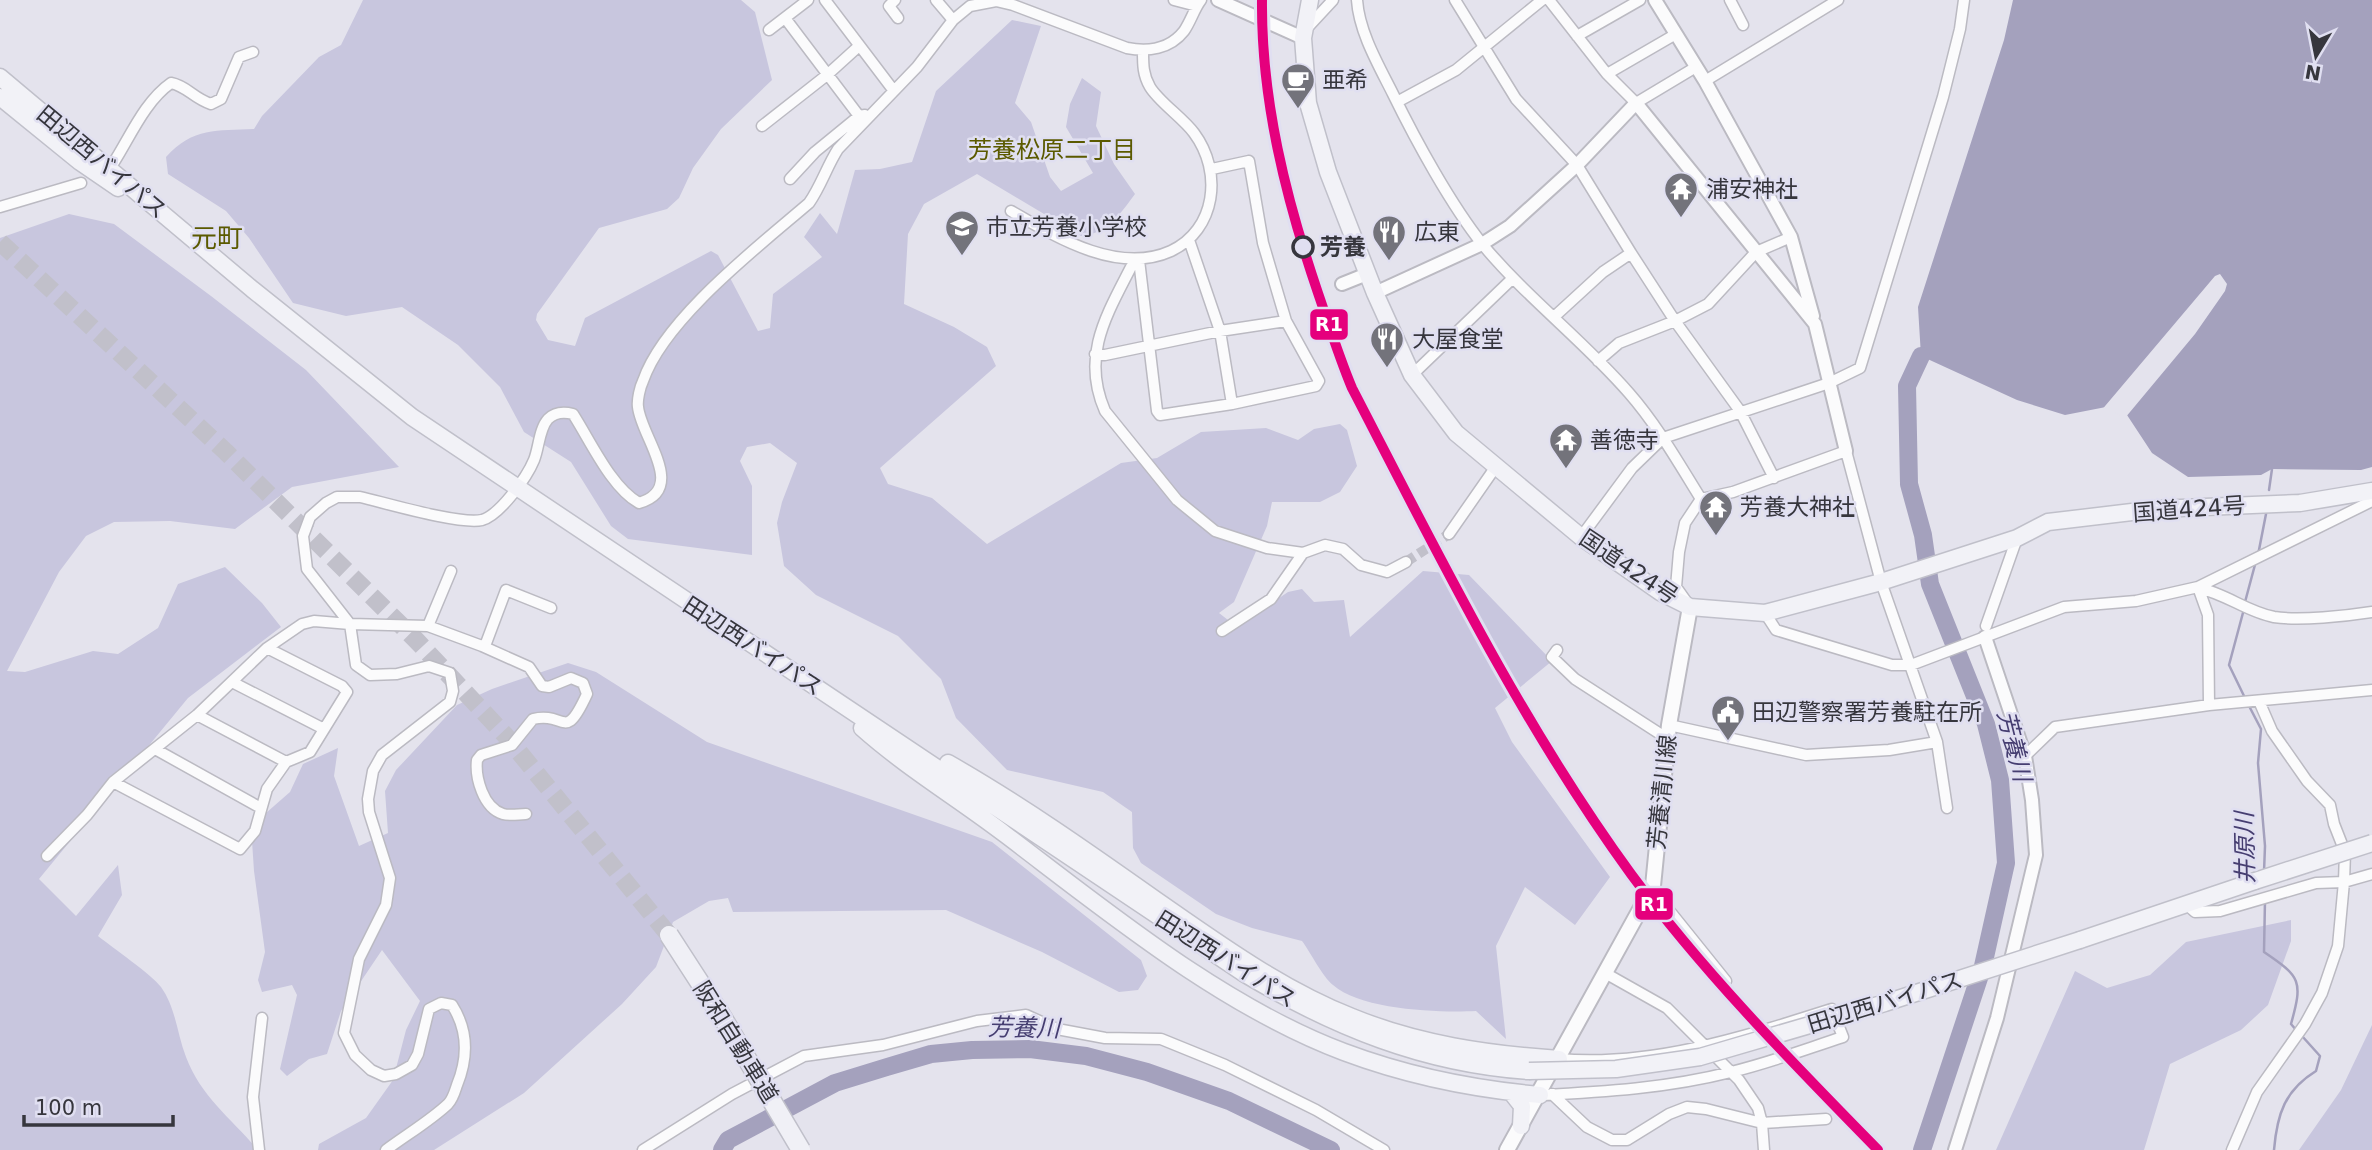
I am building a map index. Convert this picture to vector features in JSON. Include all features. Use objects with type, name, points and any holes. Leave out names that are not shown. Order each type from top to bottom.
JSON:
[{"type":"highway","name":"国道424号","points":[[1310,0],[1304,35],[1308,103],[1328,172],[1367,274],[1412,375],[1456,433],[1581,537],[1660,593],[1690,607],[1765,613],[1885,580],[2017,538],[2048,522],[2157,509],[2300,503],[2372,491]]},
{"type":"highway","name":"田辺西バイパス","points":[[0,77],[235,275],[412,417],[1179,931],[1284,997],[1343,1026],[1410,1050],[1477,1064],[1529,1070],[1616,1069],[1700,1057],[1871,1007],[2372,843]]},
{"type":"highway","name":"田辺西バイパス","points":[[0,97],[80,162],[235,275]]},
{"type":"highway","points":[[813,685],[1033,815],[1232,951],[1318,1002],[1416,1039],[1496,1054],[1559,1059]]},
{"type":"highway","points":[[813,685],[911,768],[992,824],[1141,936],[1228,993],[1306,1036],[1372,1062],[1436,1080],[1511,1092],[1546,1094]]},
{"type":"highway","name":"阪和自動車道","points":[[669,935],[724,1020],[801,1150]]},
{"type":"highway","points":[[1511,1092],[1522,1106],[1521,1126]]},
{"type":"main road","name":"芳養清川線","points":[[1507,1150],[1521,1126],[1546,1094],[1559,1059],[1652,889],[1669,732],[1690,607]]},
{"type":"street","points":[[769,30],[808,0]]},
{"type":"street","points":[[825,0],[894,91]]},
{"type":"street","points":[[895,0],[889,6],[898,18]]},
{"type":"street","points":[[936,0],[953,20]]},
{"type":"street","points":[[386,1150],[450,1102],[462,1074],[466,1052],[457,1013],[452,1005],[441,1003],[429,1009],[418,1054],[412,1065],[396,1074],[384,1076],[371,1070],[355,1055],[344,1033],[359,959],[386,905],[390,878],[373,825],[368,799],[373,771],[382,755],[450,702],[453,691],[450,673],[429,666],[397,674],[370,675],[356,665],[350,624],[312,578],[304,559],[303,536],[306,524],[317,510],[337,497],[360,497],[472,521],[494,515],[525,478],[549,419],[559,413],[573,414],[614,481],[626,495],[639,503],[650,500],[660,489],[662,475],[638,407],[643,381],[658,351],[692,307],[809,203],[821,186],[830,161],[838,149],[917,68],[953,20],[970,6],[996,1],[1127,48],[1143,51],[1176,39],[1185,30],[1199,3],[1174,0]]},
{"type":"street","points":[[1218,0],[1304,35],[1333,0]]},
{"type":"street","points":[[1357,0],[1358,12],[1378,64],[1397,102],[1447,190],[1482,244],[1628,392],[1663,438],[1700,499]]},
{"type":"street","points":[[1455,0],[1516,99],[1577,165],[1675,321],[1740,411],[1774,478]]},
{"type":"street","points":[[1397,102],[1456,70],[1542,0]]},
{"type":"street","points":[[1549,0],[1607,74],[1636,103],[1815,324]]},
{"type":"street","points":[[1577,36],[1640,0]]},
{"type":"street","points":[[1655,0],[1705,81],[1791,237],[1846,451],[1885,580],[1916,663],[1937,742],[1947,808]]},
{"type":"street","points":[[1730,0],[1743,25]]},
{"type":"street","points":[[1705,81],[1838,0]]},
{"type":"street","points":[[1581,537],[1632,468],[1663,438],[1829,383],[1860,368],[1943,97],[1960,29],[1964,0]]},
{"type":"street","points":[[785,18],[859,116]]},
{"type":"street","points":[[1607,74],[1676,34]]},
{"type":"street","points":[[762,126],[859,46]]},
{"type":"street","points":[[1012,211],[1064,239],[1106,255],[1139,260],[1164,254],[1189,240],[1205,220],[1210,206],[1212,169],[1195,134],[1152,90],[1143,71],[1143,51]]},
{"type":"street","points":[[114,162],[163,89],[171,83],[182,85],[195,99],[211,104],[221,99],[239,57],[253,52]]},
{"type":"street","points":[[1375,293],[1482,244],[1522,217],[1577,165],[1636,103],[1696,67]]},
{"type":"street","points":[[790,179],[815,152],[859,116],[872,114]]},
{"type":"street","points":[[1139,260],[1148,347],[1157,411],[1160,415],[1232,404],[1316,386],[1320,382],[1286,321],[1263,243],[1249,162],[1212,169]]},
{"type":"street","points":[[0,207],[81,183]]},
{"type":"street","points":[[1598,361],[1619,343],[1675,321],[1708,304],[1756,253],[1791,237]]},
{"type":"street","points":[[1189,240],[1220,331],[1232,404]]},
{"type":"street","points":[[1555,316],[1603,272],[1631,253]]},
{"type":"street","points":[[1139,260],[1131,267],[1100,331],[1094,376],[1105,411],[1177,500],[1215,531],[1267,548],[1303,553],[1325,545],[1343,549],[1361,565],[1387,572],[1406,562]]},
{"type":"street","points":[[1342,284],[1367,274]]},
{"type":"street","points":[[1412,375],[1513,278]]},
{"type":"street","points":[[1095,354],[1105,355],[1220,331],[1286,321]]},
{"type":"street","points":[[1690,607],[1676,587],[1679,552],[1685,523],[1700,499],[1733,492],[1846,451]]},
{"type":"street","points":[[1449,534],[1497,465]]},
{"type":"street","points":[[1765,613],[1776,630],[1892,665],[1916,663],[1986,632],[2064,607],[2136,601],[2198,587],[2372,500]]},
{"type":"street","points":[[1955,1150],[1997,1018],[2036,855],[2025,756],[1986,632],[2017,538]]},
{"type":"street","points":[[1222,631],[1271,599],[1303,553]]},
{"type":"street","points":[[428,625],[451,571]]},
{"type":"street","points":[[2198,587],[2275,617],[2326,617],[2372,612]]},
{"type":"street","points":[[2198,587],[2208,615],[2209,705]]},
{"type":"street","points":[[485,646],[506,590],[551,608]]},
{"type":"street","points":[[47,856],[87,815],[113,782],[197,715],[267,648],[302,624],[314,621],[428,625],[529,667],[542,686],[555,685],[571,678],[583,682],[587,694],[576,716],[571,720],[558,723],[548,718],[533,719],[512,745],[481,755],[477,760],[478,779],[490,805],[504,814],[526,814]]},
{"type":"street","points":[[113,782],[240,849],[255,831],[267,789],[286,762],[310,752],[347,692],[342,686],[267,648]]},
{"type":"street","points":[[1557,650],[1552,657],[1575,678],[1669,732],[1806,755],[1889,750],[1937,742]]},
{"type":"street","points":[[232,682],[324,729]]},
{"type":"street","points":[[2025,756],[2054,727],[2209,705],[2372,690]]},
{"type":"street","points":[[2232,1150],[2257,1092],[2303,1027],[2322,993],[2338,946],[2344,882],[2345,852],[2330,805],[2307,781],[2272,731],[2259,701]]},
{"type":"street","points":[[197,715],[286,762]]},
{"type":"street","points":[[155,749],[261,807]]},
{"type":"street","points":[[2186,904],[2195,912],[2220,911],[2316,883],[2344,882],[2372,874]]},
{"type":"street","points":[[1652,889],[1726,981]]},
{"type":"street","points":[[1605,973],[1667,1008],[1731,1072],[1750,1094],[1762,1123],[1764,1150]]},
{"type":"street","points":[[1546,1094],[1648,1088],[1731,1072],[1843,1037],[1832,1009],[1706,1046],[1650,1056],[1606,1060],[1559,1059]]},
{"type":"street","points":[[643,1150],[732,1094],[804,1056],[883,1045],[977,1021],[1026,1016],[1057,1029],[1105,1038],[1161,1039],[1236,1071],[1316,1110],[1384,1150]]},
{"type":"street","points":[[259,1150],[253,1097],[262,1018]]},
{"type":"street","points":[[1603,1092],[1601,1075],[1606,1060]]},
{"type":"street","points":[[1546,1094],[1587,1127],[1612,1140],[1628,1140],[1669,1114],[1687,1107],[1762,1123],[1826,1119]]},
{"type":"shaded area","points":[[363,0],[741,0],[755,12],[772,80],[721,129],[693,168],[679,198],[667,209],[599,228],[537,314],[536,320],[548,340],[575,346],[585,318],[711,251],[718,255],[758,331],[770,328],[773,294],[822,257],[804,237],[820,213],[837,234],[855,170],[880,169],[912,162],[936,91],[1012,20],[1041,26],[1015,103],[1031,122],[1050,177],[1061,191],[1093,173],[1066,127],[1070,104],[1082,78],[1101,92],[1096,126],[1114,164],[1135,194],[1106,227],[1081,236],[977,174],[924,204],[908,234],[904,304],[954,327],[987,347],[996,366],[880,468],[888,484],[932,498],[987,544],[1121,463],[1157,458],[1201,432],[1266,428],[1298,440],[1314,429],[1340,424],[1347,430],[1357,466],[1340,492],[1320,502],[1272,502],[1267,526],[1234,602],[1219,613],[1237,627],[1288,592],[1302,589],[1314,602],[1344,600],[1350,637],[1423,571],[1469,575],[1552,661],[1495,708],[1512,742],[1610,877],[1575,925],[1525,887],[1496,946],[1506,1039],[1476,1011],[1401,1008],[1362,1000],[1346,993],[1329,981],[1302,941],[1252,928],[1216,914],[1141,863],[1133,848],[1132,812],[1103,792],[1007,770],[956,718],[941,679],[898,636],[816,595],[784,566],[777,523],[797,463],[770,443],[747,447],[740,461],[752,486],[752,555],[628,539],[611,526],[571,462],[524,432],[500,387],[458,345],[402,307],[346,316],[293,303],[249,238],[226,211],[168,174],[166,157],[176,147],[196,135],[254,129],[262,116],[319,57],[341,45]]},
{"type":"shaded area","points":[[2013,0],[2372,0],[2372,467],[2361,470],[2272,469],[2261,475],[2188,477],[2152,453],[2127,415],[2111,406],[2065,415],[2017,400],[1921,356],[1918,307],[2004,40]]},
{"type":"shaded area","points":[[69,214],[114,224],[211,296],[306,370],[399,467],[292,487],[235,529],[170,521],[114,522],[86,536],[59,572],[7,671],[25,672],[93,651],[118,654],[158,628],[178,584],[225,567],[262,603],[281,627],[188,698],[39,879],[76,916],[118,865],[122,895],[98,936],[141,968],[161,987],[173,1012],[192,1071],[218,1107],[258,1150],[0,1150],[0,238]]},
{"type":"shaded area","points":[[568,663],[596,672],[707,742],[992,842],[1141,960],[1147,976],[1138,990],[1119,992],[1042,952],[946,910],[733,912],[728,898],[709,901],[673,922],[656,967],[622,1004],[524,1093],[434,1150],[318,1150],[319,1144],[366,1118],[393,1080],[406,1030],[420,1001],[382,950],[341,1011],[327,1054],[309,1059],[287,1076],[280,1069],[297,995],[292,985],[262,992],[258,980],[265,952],[251,826],[290,792],[303,764],[338,748],[334,776],[359,846],[388,833],[385,791],[396,770],[457,705],[492,689]]},
{"type":"shaded area","points":[[2291,920],[2291,941],[2268,1005],[2241,1030],[2170,1064],[2144,1150],[1996,1150],[2075,971],[2107,988],[2150,975],[2186,942]]},
{"type":"shaded area","points":[[2372,1025],[2372,1150],[2299,1150],[2341,1090]]},
{"type":"pier","points":[[2220,274],[2227,284],[2225,291],[2195,334],[2125,418],[2110,410],[2100,412],[2215,276]]},
{"type":"waterway","name":"芳養川","points":[[1921,356],[1907,386],[1909,484],[1923,535],[1930,584],[1986,724],[2000,780],[2006,863],[1983,966],[1922,1150]]},
{"type":"waterway","name":"井原川","points":[[2269,490],[2272,469]]},
{"type":"waterway","name":"井原川","points":[[2258,555],[2266,514]]},
{"type":"waterway","name":"井原川","points":[[2245,602],[2256,561]]},
{"type":"waterway","name":"井原川","points":[[2244,609],[2229,665],[2245,698]]},
{"type":"waterway","name":"井原川","points":[[2248,704],[2261,729],[2258,763],[2265,846],[2264,872]]},
{"type":"waterway","name":"井原川","points":[[2265,900],[2264,952],[2286,968],[2296,981],[2297,998],[2291,1024],[2297,1031]]},
{"type":"waterway","name":"井原川","points":[[2274,1150],[2277,1125],[2284,1104],[2297,1086],[2316,1071],[2320,1056],[2302,1036]]},
{"type":"waterway","name":"芳養川","points":[[722,1150],[728,1140],[835,1083],[931,1054],[1030,1049],[1086,1056],[1147,1072],[1229,1101],[1331,1150]]},
{"type":"tunnel","points":[[0,242],[226,452],[416,640],[505,735],[669,935]]},
{"type":"tunnel","points":[[1406,562],[1449,534]]},
{"type":"transit line","name":"R1","points":[[1262,0],[1266,75],[1278,149],[1306,258],[1334,341],[1352,388],[1482,637],[1591,817],[1659,911],[1781,1050],[1878,1150]]},
{"type":"place","name":"亜希","points":[[1298,110]]},
{"type":"place","name":"浦安神社","points":[[1681,219]]},
{"type":"place","name":"芳養","points":[[1303,247]]},
{"type":"place","name":"市立芳養小学校","points":[[962,257]]},
{"type":"place","name":"広東","points":[[1389,262]]},
{"type":"place","name":"大屋食堂","points":[[1387,369]]},
{"type":"place","name":"善徳寺","points":[[1566,470]]},
{"type":"place","name":"芳養大神社","points":[[1716,537]]},
{"type":"place","name":"田辺警察署芳養駐在所","points":[[1728,742]]},
{"type":"district","name":"芳養松原二丁目","points":[[1052,150]]},
{"type":"district","name":"元町","points":[[217,238]]}]
